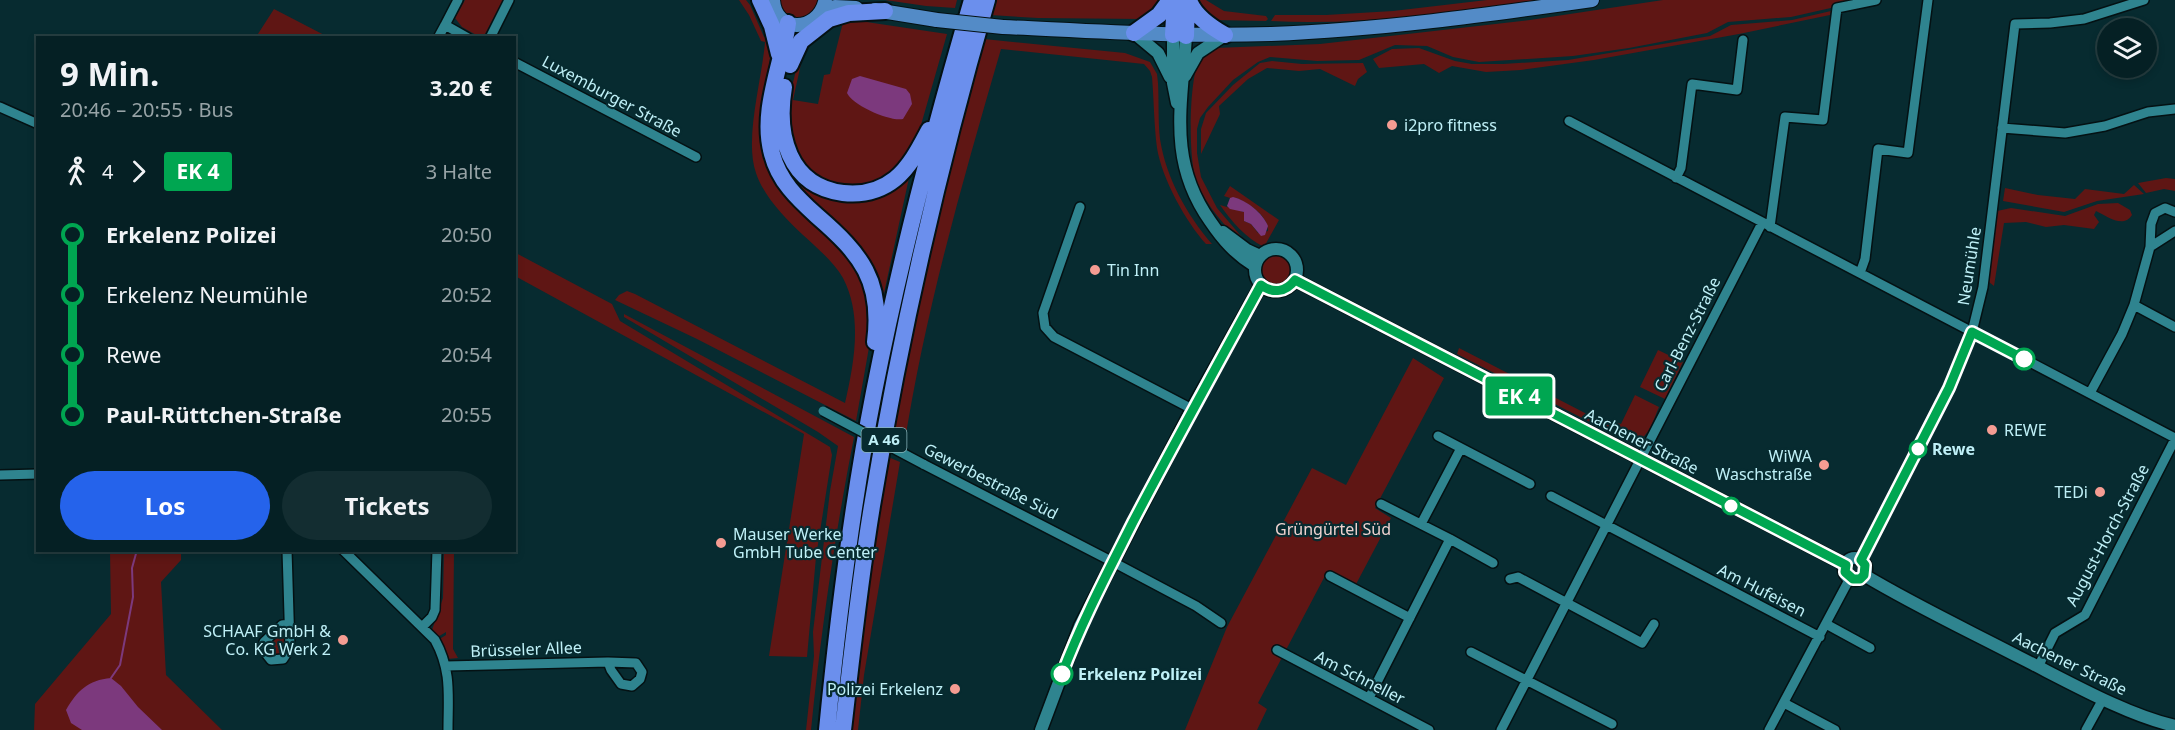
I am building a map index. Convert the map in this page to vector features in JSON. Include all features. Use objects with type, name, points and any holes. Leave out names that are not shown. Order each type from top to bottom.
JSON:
[{"type":"highway","points":[[760,0],[785,63]]},
{"type":"highway","name":"A 46","points":[[826,730],[838,614],[873,393],[942,102],[972,0]]},
{"type":"highway","name":"A 46","points":[[843,730],[870,523],[895,374],[944,154],[987,0]]},
{"type":"highway","points":[[1134,33],[1159,15],[1170,0]]},
{"type":"highway","points":[[1175,0],[1180,35]]},
{"type":"highway","points":[[1180,35],[1188,0]]},
{"type":"highway","points":[[1188,0],[1204,21],[1225,35]]},
{"type":"highway","points":[[785,63],[801,41],[830,19],[849,13],[885,11]]},
{"type":"highway","points":[[793,24],[785,63],[782,129],[790,158],[804,175],[823,188],[849,194],[866,192],[896,178],[921,146],[942,102]]},
{"type":"highway","name":"A 46","points":[[785,63],[770,110],[771,152],[780,176],[796,198],[853,249],[870,278],[878,314],[872,363],[873,393]]},
{"type":"main road","points":[[773,0],[777,13],[793,24],[814,20],[824,5],[1003,27],[1180,35],[1278,34],[1401,25],[1469,18],[1592,0]]},
{"type":"main road","points":[[849,0],[863,2],[885,11]]},
{"type":"main road","points":[[1134,33],[1158,53],[1178,83]]},
{"type":"main road","points":[[1180,35],[1178,83],[1183,160],[1187,179],[1194,196],[1211,223],[1247,250],[1257,261]]},
{"type":"main road","points":[[1178,83],[1198,53],[1225,35]]},
{"type":"main road","points":[[1277,248],[1290,253],[1297,266],[1295,280],[1280,291],[1272,291],[1261,285],[1256,276],[1257,261],[1267,250],[1277,248]]},
{"type":"main road","name":"Aachener Straße","points":[[1295,280],[1846,565]]},
{"type":"main road","points":[[1041,730],[1080,626],[1192,409],[1261,285]]},
{"type":"main road","points":[[1852,559],[1861,560],[1865,565],[1864,575],[1860,579],[1850,578],[1845,572],[1846,565],[1852,559]]},
{"type":"main road","name":"Aachener Straße","points":[[1864,575],[2103,699],[2172,725]]},
{"type":"street","points":[[439,36],[458,0]]},
{"type":"street","points":[[491,36],[509,0]]},
{"type":"street","name":"Carl-Benz-Straße","points":[[1501,730],[1640,459],[1766,225],[1785,117],[1823,120],[1837,8],[1876,0]]},
{"type":"street","points":[[1860,273],[1865,259],[1878,149],[1908,153],[1928,0]]},
{"type":"street","name":"Neumühle","points":[[1861,560],[1949,388],[1972,332],[1983,287],[2015,24],[2084,19],[2144,0]]},
{"type":"street","points":[[445,26],[464,36]]},
{"type":"street","points":[[1676,178],[1681,168],[1692,84],[1737,90],[1743,40]]},
{"type":"street","name":"Luxemburger Straße","points":[[516,63],[696,157]]},
{"type":"street","points":[[0,107],[36,123]]},
{"type":"street","points":[[2002,128],[2065,134],[2105,126],[2148,112],[2175,109]]},
{"type":"street","points":[[1569,121],[2175,438]]},
{"type":"street","points":[[1080,207],[1043,312],[1045,327],[1054,337],[1192,409]]},
{"type":"street","points":[[2090,393],[2122,334],[2134,305],[2151,247],[2151,224],[2155,213],[2165,208],[2175,212]]},
{"type":"street","points":[[2151,247],[2175,231]]},
{"type":"street","points":[[2134,305],[2175,327]]},
{"type":"street","name":"Gewerbestraße Süd","points":[[823,411],[1196,606],[1221,623]]},
{"type":"street","points":[[1438,436],[1530,484]]},
{"type":"street","name":"August-Horch-Straße","points":[[2038,667],[2055,633],[2085,615],[2175,438]]},
{"type":"street","points":[[1420,524],[1461,448]]},
{"type":"street","points":[[0,475],[36,474]]},
{"type":"street","name":"Am Hufeisen","points":[[1551,496],[1820,637]]},
{"type":"street","points":[[1381,504],[1493,563]]},
{"type":"street","points":[[1369,698],[1450,539]]},
{"type":"street","points":[[287,552],[289,624]]},
{"type":"street","points":[[345,552],[435,640],[446,666],[448,730]]},
{"type":"street","points":[[422,627],[432,617],[435,610],[437,552]]},
{"type":"street","points":[[1330,576],[1410,618]]},
{"type":"street","points":[[1510,579],[1518,577],[1642,643],[1653,624]]},
{"type":"street","points":[[1769,730],[1850,578]]},
{"type":"street","points":[[1826,624],[1870,648]]},
{"type":"street","name":"Am Schneller","points":[[1276,650],[1429,730]]},
{"type":"street","points":[[1471,652],[1612,724]]},
{"type":"street","name":"Brüsseler Allee","points":[[446,666],[608,662]]},
{"type":"street","points":[[2086,730],[2103,699]]},
{"type":"street","points":[[1784,703],[1835,730]]},
{"type":"green space","points":[[465,0],[503,0],[485,34],[478,36],[462,27],[455,18]]},
{"type":"green space","points":[[739,0],[746,0],[764,37],[769,37],[770,58],[764,101],[763,143],[847,252],[866,284],[871,336],[856,421],[697,339],[615,300],[627,291],[635,294],[845,403],[854,356],[853,308],[843,278],[835,266],[776,207],[756,173],[752,144],[753,127],[765,42],[761,41]]},
{"type":"green space","points":[[778,0],[820,0],[817,9],[801,20],[786,16]]},
{"type":"green space","points":[[885,0],[957,0],[955,8]]},
{"type":"green space","points":[[994,0],[1165,0],[1142,19],[990,15]]},
{"type":"green space","points":[[1192,0],[1206,0],[1224,11],[1266,16],[1268,19],[1266,21],[1213,20]]},
{"type":"green space","points":[[1487,0],[1538,0],[1371,20],[1271,21],[1275,15],[1393,11]]},
{"type":"green space","points":[[1663,0],[1866,0],[1791,17],[1728,22],[1707,33],[1573,56],[1479,62],[1453,57],[1427,46],[1395,45],[1359,60],[1317,61],[1270,57],[1258,62],[1233,80],[1208,107],[1200,118],[1197,129],[1197,153],[1201,177],[1217,208],[1246,242],[1244,245],[1211,208],[1197,182],[1191,141],[1191,105],[1195,73],[1199,60],[1215,48],[1320,44],[1530,20]]},
{"type":"green space","points":[[274,9],[326,36],[257,36]]},
{"type":"green space","points":[[1831,11],[1830,15],[1739,34],[1594,60],[1521,70],[1486,72],[1452,66],[1439,73],[1424,64],[1379,68],[1373,59],[1392,49],[1419,48],[1455,61],[1472,64],[1568,60],[1710,36],[1731,25],[1792,20]]},
{"type":"green space","points":[[853,20],[947,34],[917,139],[896,170],[874,183],[848,187],[825,181],[802,164],[787,129],[787,107],[801,50],[804,50],[793,100],[818,104],[824,75],[830,74],[843,22]]},
{"type":"green space","points":[[984,39],[1125,53],[1150,62],[1157,74],[1160,139],[1167,168],[1186,208],[1212,244],[1206,244],[1191,224],[1164,173],[1157,148],[1152,77],[1144,64],[1001,49],[934,296],[904,447],[891,439],[938,209]]},
{"type":"green space","points":[[1272,61],[1302,64],[1363,63],[1367,72],[1358,79],[1355,86],[1320,69],[1299,71],[1267,68],[1248,79],[1219,106],[1220,114],[1201,154],[1201,129],[1206,113],[1233,85],[1260,63]]},
{"type":"green space","points":[[784,79],[784,152],[841,197],[912,164],[881,307],[877,290],[807,202],[776,158]]},
{"type":"green space","points":[[2166,178],[2175,179],[2175,191],[2164,189],[2146,193],[2138,183]]},
{"type":"green space","points":[[2134,185],[2144,194],[2097,201],[2064,212],[2003,201],[2005,188],[2075,199],[2085,189],[2124,194]]},
{"type":"green space","points":[[1230,186],[1279,220],[1264,247],[1239,229],[1220,205],[1244,212],[1244,221],[1251,224],[1258,233],[1268,231],[1265,220],[1247,203],[1237,198],[1224,196]]},
{"type":"green space","points":[[2118,203],[2130,210],[2132,215],[2120,221],[2096,211],[2094,215],[2099,222],[2094,229],[2064,225],[2046,227],[2026,222],[2004,223],[1994,286],[1989,282],[1997,211],[2011,208],[2065,216],[2098,204]]},
{"type":"green space","points":[[516,253],[612,304],[620,321],[830,447],[832,455],[816,557],[807,657],[769,656],[804,434],[516,277]]},
{"type":"green space","points":[[1276,255],[1287,260],[1292,271],[1287,282],[1276,287],[1265,282],[1260,271],[1265,260]]},
{"type":"green space","points":[[624,314],[854,437],[829,583],[811,730],[806,730],[814,656],[813,632],[830,491],[838,446],[624,317]]},
{"type":"green space","points":[[1459,348],[1612,427],[1614,422],[1621,424],[1635,395],[1659,407],[1645,435],[1635,442],[1629,442],[1457,354]]},
{"type":"green space","points":[[1658,350],[1683,362],[1665,399],[1640,387]]},
{"type":"green space","name":"Grüngürtel Süd","points":[[1413,358],[1444,378],[1375,508],[1391,518],[1354,588],[1326,574],[1258,703],[1267,709],[1257,730],[1185,730],[1227,627],[1312,468],[1346,485]]},
{"type":"green space","points":[[888,457],[900,462],[864,675],[858,730],[848,730],[864,603]]},
{"type":"green space","points":[[110,552],[181,552],[181,560],[161,582],[166,675],[222,730],[34,730],[35,704],[111,614]]},
{"type":"green space","points":[[444,552],[454,552],[453,649],[458,658],[447,659],[438,640],[446,635],[446,632],[436,638],[432,630],[443,598]]},
{"type":"green space","points":[[279,633],[285,634],[284,651],[276,656],[270,655],[269,647]]},
{"type":"shaded area","points":[[860,76],[906,89],[910,94],[912,104],[903,119],[881,115],[850,98],[847,93],[852,79]]},
{"type":"shaded area","points":[[1233,197],[1248,204],[1262,216],[1268,226],[1265,235],[1261,236],[1251,224],[1244,221],[1244,212],[1230,209],[1227,206],[1230,198]]},
{"type":"shaded area","points":[[111,678],[162,730],[82,730],[71,723],[66,710],[74,697],[90,684]]},
{"type":"waterway","points":[[111,678],[120,665],[133,597],[132,568],[136,552]]},
{"type":"bus line","points":[[1062,674],[1080,626],[1155,479],[1261,285],[1272,291],[1280,291],[1286,289],[1295,280],[1846,565],[1847,576],[1856,580],[1866,572],[1861,560],[1949,388],[1972,332],[2024,359]]},
{"type":"place","name":"i2pro fitness","points":[[1392,125]]},
{"type":"place","name":"Tin Inn","points":[[1095,270]]},
{"type":"place","name":"REWE","points":[[1992,430]]},
{"type":"place","name":"Rewe","points":[[1918,449]]},
{"type":"place","name":"WiWA Waschstraße","points":[[1824,465]]},
{"type":"place","name":"TEDi","points":[[2100,492]]},
{"type":"place","name":"Mauser Werke GmbH Tube Center","points":[[721,543]]},
{"type":"place","name":"SCHAAF GmbH & Co. KG Werk 2","points":[[343,640]]},
{"type":"place","name":"Erkelenz Polizei","points":[[1062,674]]},
{"type":"place","name":"Polizei Erkelenz","points":[[955,689]]}]
